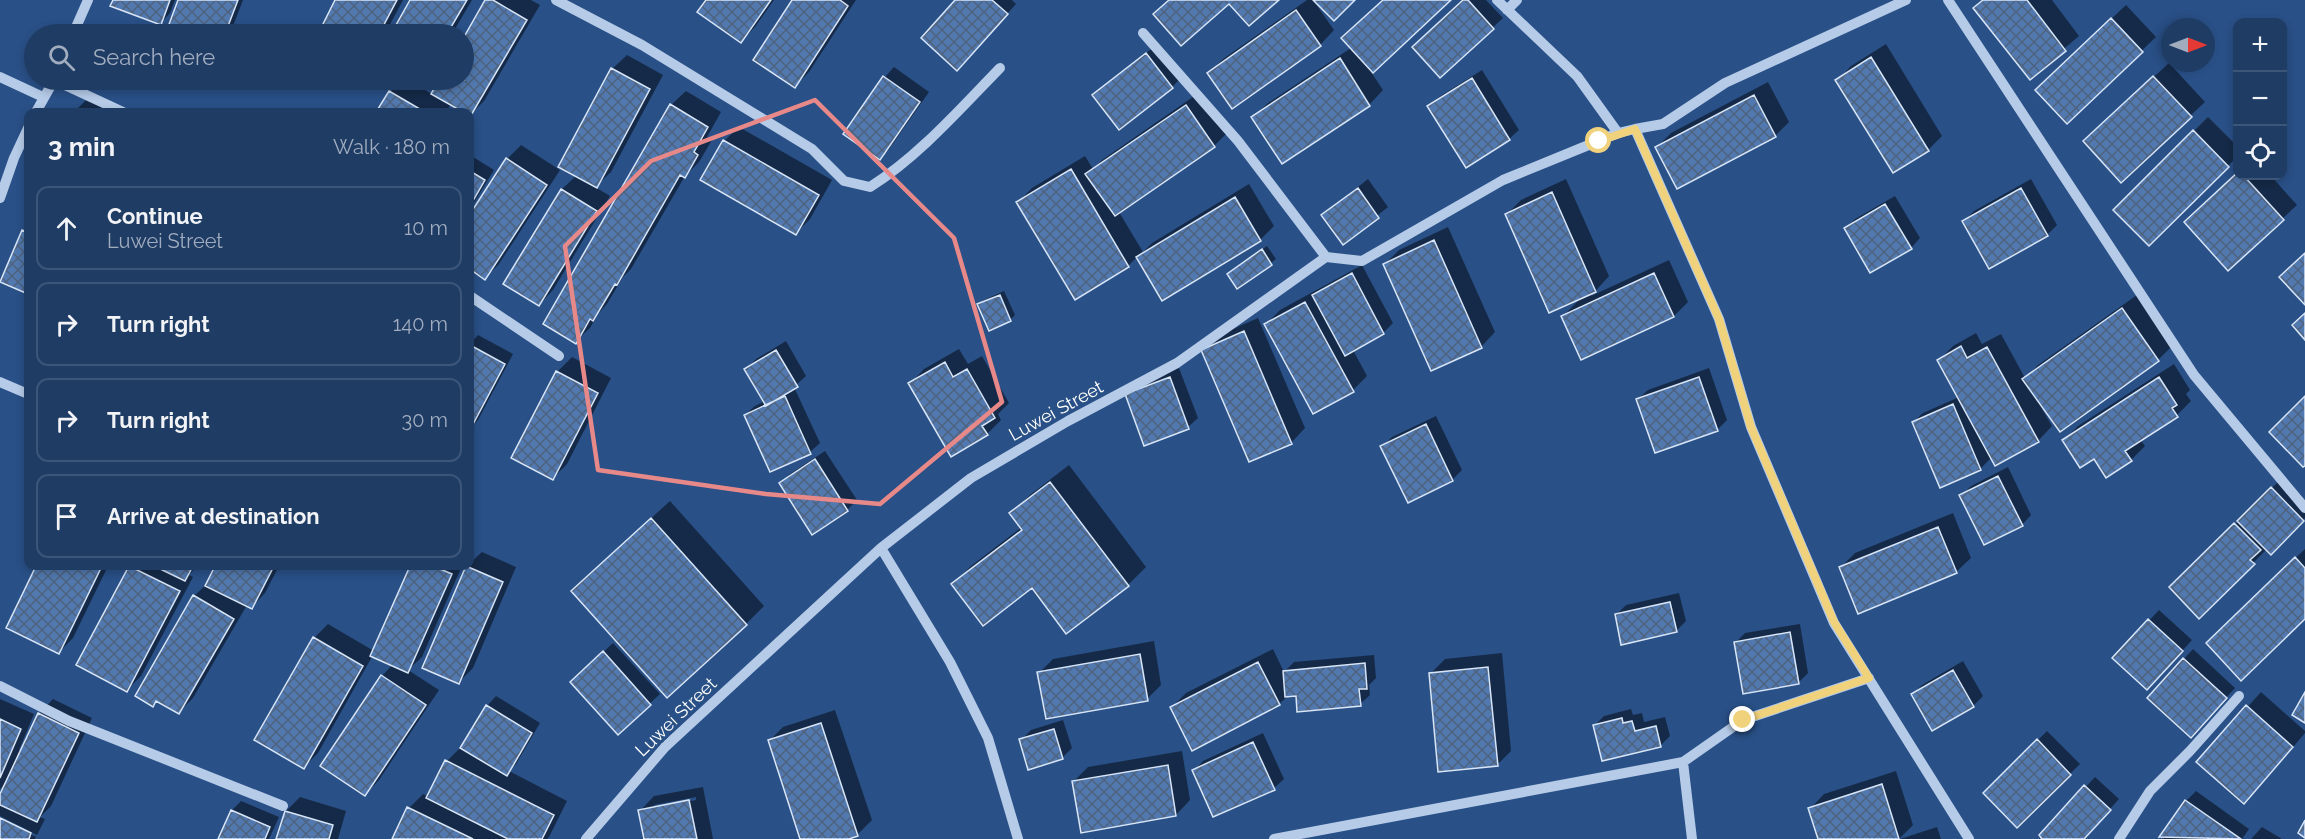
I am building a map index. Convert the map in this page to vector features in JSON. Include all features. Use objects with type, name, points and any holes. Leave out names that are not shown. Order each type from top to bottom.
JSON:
[{"type":"street","points":[[77,24],[88,0]]},
{"type":"street","points":[[556,0],[642,45],[812,148],[844,181],[870,187],[888,176],[948,122],[1000,68]]},
{"type":"street","points":[[1497,0],[1577,75],[1618,134]]},
{"type":"street","points":[[1506,10],[1517,0]]},
{"type":"street","points":[[1143,33],[1238,141],[1326,257],[1362,261],[1503,180],[1618,134],[1663,124],[1725,83],[1906,0]]},
{"type":"street","points":[[1948,0],[2194,375],[2305,508]]},
{"type":"street","points":[[0,78],[24,89]]},
{"type":"street","points":[[26,90],[43,98]]},
{"type":"street","points":[[38,108],[48,90]]},
{"type":"street","points":[[76,90],[114,108]]},
{"type":"street","points":[[1635,129],[1719,319],[1751,427],[1834,622],[1969,839]]},
{"type":"street","points":[[0,198],[24,137]]},
{"type":"street","name":"Luwei Street","points":[[586,839],[665,747],[881,548],[970,478],[1068,421],[1178,363],[1326,257]]},
{"type":"street","points":[[474,299],[559,356]]},
{"type":"street","points":[[0,382],[24,392]]},
{"type":"street","points":[[881,548],[950,662],[988,738],[1018,839]]},
{"type":"street","points":[[1274,839],[1326,834],[1683,762],[1743,720],[1869,678]]},
{"type":"street","points":[[0,686],[69,721],[283,806]]},
{"type":"street","points":[[2119,839],[2150,791],[2190,751],[2239,696]]},
{"type":"street","points":[[1683,762],[1692,839]]},
{"type":"highlighted area","points":[[815,100],[954,238],[1002,402],[880,504],[766,494],[598,470],[565,246],[651,161]]},
{"type":"building","points":[[113,0],[170,0],[161,24],[110,6]]},
{"type":"building","points":[[178,0],[238,0],[229,24],[169,24]]},
{"type":"building","points":[[335,0],[397,0],[384,24],[323,24]]},
{"type":"building","points":[[410,0],[467,0],[453,24],[397,24]]},
{"type":"building","points":[[485,0],[493,0],[527,20],[474,110],[474,108],[456,108],[431,94],[433,90],[474,90],[474,24],[471,24]]},
{"type":"building","points":[[706,0],[771,0],[741,43],[697,12]]},
{"type":"building","points":[[792,0],[840,0],[848,6],[795,88],[753,60]]},
{"type":"building","points":[[955,0],[992,0],[1008,14],[957,71],[921,38]]},
{"type":"building","points":[[1169,0],[1279,0],[1249,26],[1229,4],[1181,46],[1153,14]]},
{"type":"building","points":[[1313,0],[1355,0],[1334,21]]},
{"type":"building","points":[[1383,0],[1451,0],[1373,73],[1341,38]]},
{"type":"building","points":[[1463,0],[1468,0],[1494,29],[1440,78],[1412,47]]},
{"type":"building","points":[[1983,0],[2027,0],[2066,51],[2030,80],[1973,8]]},
{"type":"building","points":[[1296,10],[1321,46],[1232,109],[1207,73]]},
{"type":"building","points":[[2111,18],[2143,52],[2067,124],[2035,90]]},
{"type":"building","points":[[1146,53],[1173,88],[1119,130],[1092,95]]},
{"type":"building","points":[[1871,57],[1929,151],[1893,173],[1835,80]]},
{"type":"building","points":[[1340,58],[1370,106],[1282,164],[1251,117]]},
{"type":"building","points":[[611,68],[650,89],[597,188],[558,167]]},
{"type":"building","points":[[883,76],[920,102],[880,160],[843,134]]},
{"type":"building","points":[[2153,76],[2192,117],[2121,183],[2083,141]]},
{"type":"building","points":[[1472,78],[1510,140],[1466,168],[1427,106]]},
{"type":"building","points":[[389,91],[418,108],[378,108]]},
{"type":"building","points":[[1754,95],[1776,137],[1677,189],[1655,147]]},
{"type":"building","points":[[670,104],[708,127],[694,152],[698,155],[685,178],[680,175],[617,285],[615,284],[593,321],[590,319],[576,344],[543,324]]},
{"type":"building","points":[[1186,105],[1215,147],[1115,216],[1085,174]]},
{"type":"building","points":[[2193,130],[2229,167],[2149,246],[2113,210]]},
{"type":"building","points":[[723,140],[819,195],[796,235],[700,180]]},
{"type":"building","points":[[506,158],[547,185],[485,280],[474,272],[474,208]]},
{"type":"building","points":[[1071,169],[1129,267],[1075,300],[1016,202]]},
{"type":"building","points":[[474,173],[485,180],[474,199]]},
{"type":"building","points":[[2233,177],[2233,180],[2248,180],[2284,220],[2228,271],[2184,222]]},
{"type":"building","points":[[1358,188],[1379,218],[1343,245],[1321,215]]},
{"type":"building","points":[[2021,188],[2048,236],[1989,269],[1962,221]]},
{"type":"building","points":[[561,189],[597,211],[539,306],[503,284]]},
{"type":"building","points":[[1552,192],[1596,292],[1549,313],[1505,214]]},
{"type":"building","points":[[1235,197],[1261,241],[1162,301],[1136,257]]},
{"type":"building","points":[[1885,204],[1912,249],[1870,273],[1844,228]]},
{"type":"building","points":[[22,230],[24,231],[24,292],[0,282]]},
{"type":"building","points":[[1434,240],[1482,348],[1431,371],[1383,264]]},
{"type":"building","points":[[1262,249],[1272,265],[1237,289],[1227,274]]},
{"type":"building","points":[[2305,253],[2305,305],[2279,277]]},
{"type":"building","points":[[1352,273],[1384,334],[1345,356],[1312,295]]},
{"type":"building","points":[[1654,273],[1674,317],[1581,360],[1561,316]]},
{"type":"building","points":[[1000,295],[1011,321],[989,331],[977,304]]},
{"type":"building","points":[[1305,302],[1354,392],[1313,414],[1264,324]]},
{"type":"building","points":[[2122,308],[2159,361],[2060,432],[2022,379]]},
{"type":"building","points":[[2305,313],[2305,340],[2292,325]]},
{"type":"building","points":[[1244,331],[1292,444],[1249,462],[1201,350]]},
{"type":"building","points":[[1961,346],[1967,358],[1987,347],[2039,442],[1995,466],[1937,360]]},
{"type":"building","points":[[474,347],[505,364],[474,422]]},
{"type":"building","points":[[776,350],[798,387],[766,406],[744,369]]},
{"type":"building","points":[[945,362],[953,377],[967,369],[995,418],[982,426],[988,435],[951,457],[908,383]]},
{"type":"building","points":[[556,371],[598,393],[553,480],[511,458]]},
{"type":"building","points":[[1170,377],[1189,429],[1144,446],[1125,394]]},
{"type":"building","points":[[1699,377],[1718,431],[1655,453],[1636,399]]},
{"type":"building","points":[[2159,377],[2177,405],[2172,408],[2178,417],[2125,451],[2132,461],[2106,478],[2094,459],[2080,468],[2062,440]]},
{"type":"building","points":[[785,396],[811,454],[770,472],[744,415]]},
{"type":"building","points":[[2305,396],[2305,466],[2303,467],[2269,432]]},
{"type":"building","points":[[1953,404],[1981,470],[1940,488],[1912,422]]},
{"type":"building","points":[[1426,424],[1453,481],[1408,503],[1380,446]]},
{"type":"building","points":[[815,459],[848,511],[812,535],[779,483]]},
{"type":"building","points":[[1998,476],[2023,526],[1984,545],[1959,495]]},
{"type":"building","points":[[1050,482],[1129,586],[1066,634],[1032,588],[983,626],[951,584],[1022,530],[1009,513]]},
{"type":"building","points":[[2271,487],[2304,521],[2271,555],[2237,521]]},
{"type":"building","points":[[651,518],[747,625],[667,698],[571,591]]},
{"type":"building","points":[[2234,523],[2261,550],[2250,560],[2255,564],[2199,619],[2169,587]]},
{"type":"building","points":[[1938,527],[1957,573],[1858,614],[1839,567]]},
{"type":"building","points":[[2295,557],[2305,568],[2305,619],[2241,681],[2206,643]]},
{"type":"building","points":[[474,569],[503,582],[459,684],[422,668],[464,570]]},
{"type":"building","points":[[34,570],[100,570],[59,654],[6,628]]},
{"type":"building","points":[[127,570],[137,570],[180,591],[127,692],[76,665]]},
{"type":"building","points":[[162,570],[191,570],[185,581]]},
{"type":"building","points":[[213,570],[272,570],[252,609],[205,586]]},
{"type":"building","points":[[408,570],[442,570],[452,574],[408,673],[370,656]]},
{"type":"building","points":[[193,595],[234,619],[179,714],[156,701],[153,707],[135,696]]},
{"type":"building","points":[[1670,602],[1677,632],[1621,645],[1615,614]]},
{"type":"building","points":[[2148,619],[2183,651],[2147,690],[2112,658]]},
{"type":"building","points":[[1790,632],[1799,684],[1743,694],[1734,642]]},
{"type":"building","points":[[313,637],[363,666],[304,769],[254,740]]},
{"type":"building","points":[[603,651],[651,705],[618,735],[570,682]]},
{"type":"building","points":[[1140,654],[1148,701],[1046,719],[1037,672]]},
{"type":"building","points":[[2183,658],[2227,698],[2191,738],[2147,698]]},
{"type":"building","points":[[1258,662],[1280,705],[1192,751],[1170,707]]},
{"type":"building","points":[[1365,663],[1367,689],[1359,689],[1361,706],[1297,712],[1296,696],[1285,697],[1283,671]]},
{"type":"building","points":[[1488,667],[1498,766],[1438,772],[1429,673]]},
{"type":"building","points":[[1953,670],[1974,707],[1932,731],[1911,694]]},
{"type":"building","points":[[381,675],[426,705],[365,796],[320,766]]},
{"type":"building","points":[[2305,692],[2305,723],[2292,715]]},
{"type":"building","points":[[486,705],[532,733],[507,776],[460,748]]},
{"type":"building","points":[[2246,705],[2293,747],[2244,804],[2196,762]]},
{"type":"building","points":[[38,713],[79,733],[37,822],[0,805],[0,794]]},
{"type":"building","points":[[1622,718],[1623,723],[1632,721],[1635,731],[1656,726],[1661,747],[1602,761],[1593,725]]},
{"type":"building","points":[[0,719],[21,729],[0,778]]},
{"type":"building","points":[[821,723],[858,836],[849,839],[800,839],[768,740]]},
{"type":"building","points":[[1054,729],[1063,759],[1028,770],[1019,739]]},
{"type":"building","points":[[2037,739],[2071,775],[2017,828],[1983,793]]},
{"type":"building","points":[[1253,742],[1275,790],[1213,817],[1192,770]]},
{"type":"building","points":[[445,760],[554,815],[542,839],[508,839],[426,798]]},
{"type":"building","points":[[1168,765],[1176,816],[1081,833],[1072,781]]},
{"type":"building","points":[[1882,784],[1899,839],[1818,839],[1808,808]]},
{"type":"building","points":[[2084,785],[2111,810],[2084,839],[2042,839],[2039,835]]},
{"type":"building","points":[[689,800],[697,839],[644,839],[638,810]]},
{"type":"building","points":[[2185,800],[2241,839],[2159,837]]},
{"type":"building","points":[[407,807],[473,839],[392,839]]},
{"type":"building","points":[[231,810],[270,827],[265,839],[218,839]]},
{"type":"building","points":[[285,811],[333,825],[329,839],[276,839]]},
{"type":"building","points":[[0,818],[31,833],[29,839],[0,839]]},
{"type":"building","points":[[2305,820],[2305,838],[2298,833]]},
{"type":"route","points":[[1599,141],[1635,129],[1719,319],[1751,427],[1834,622],[1869,678],[1743,720]]}]
